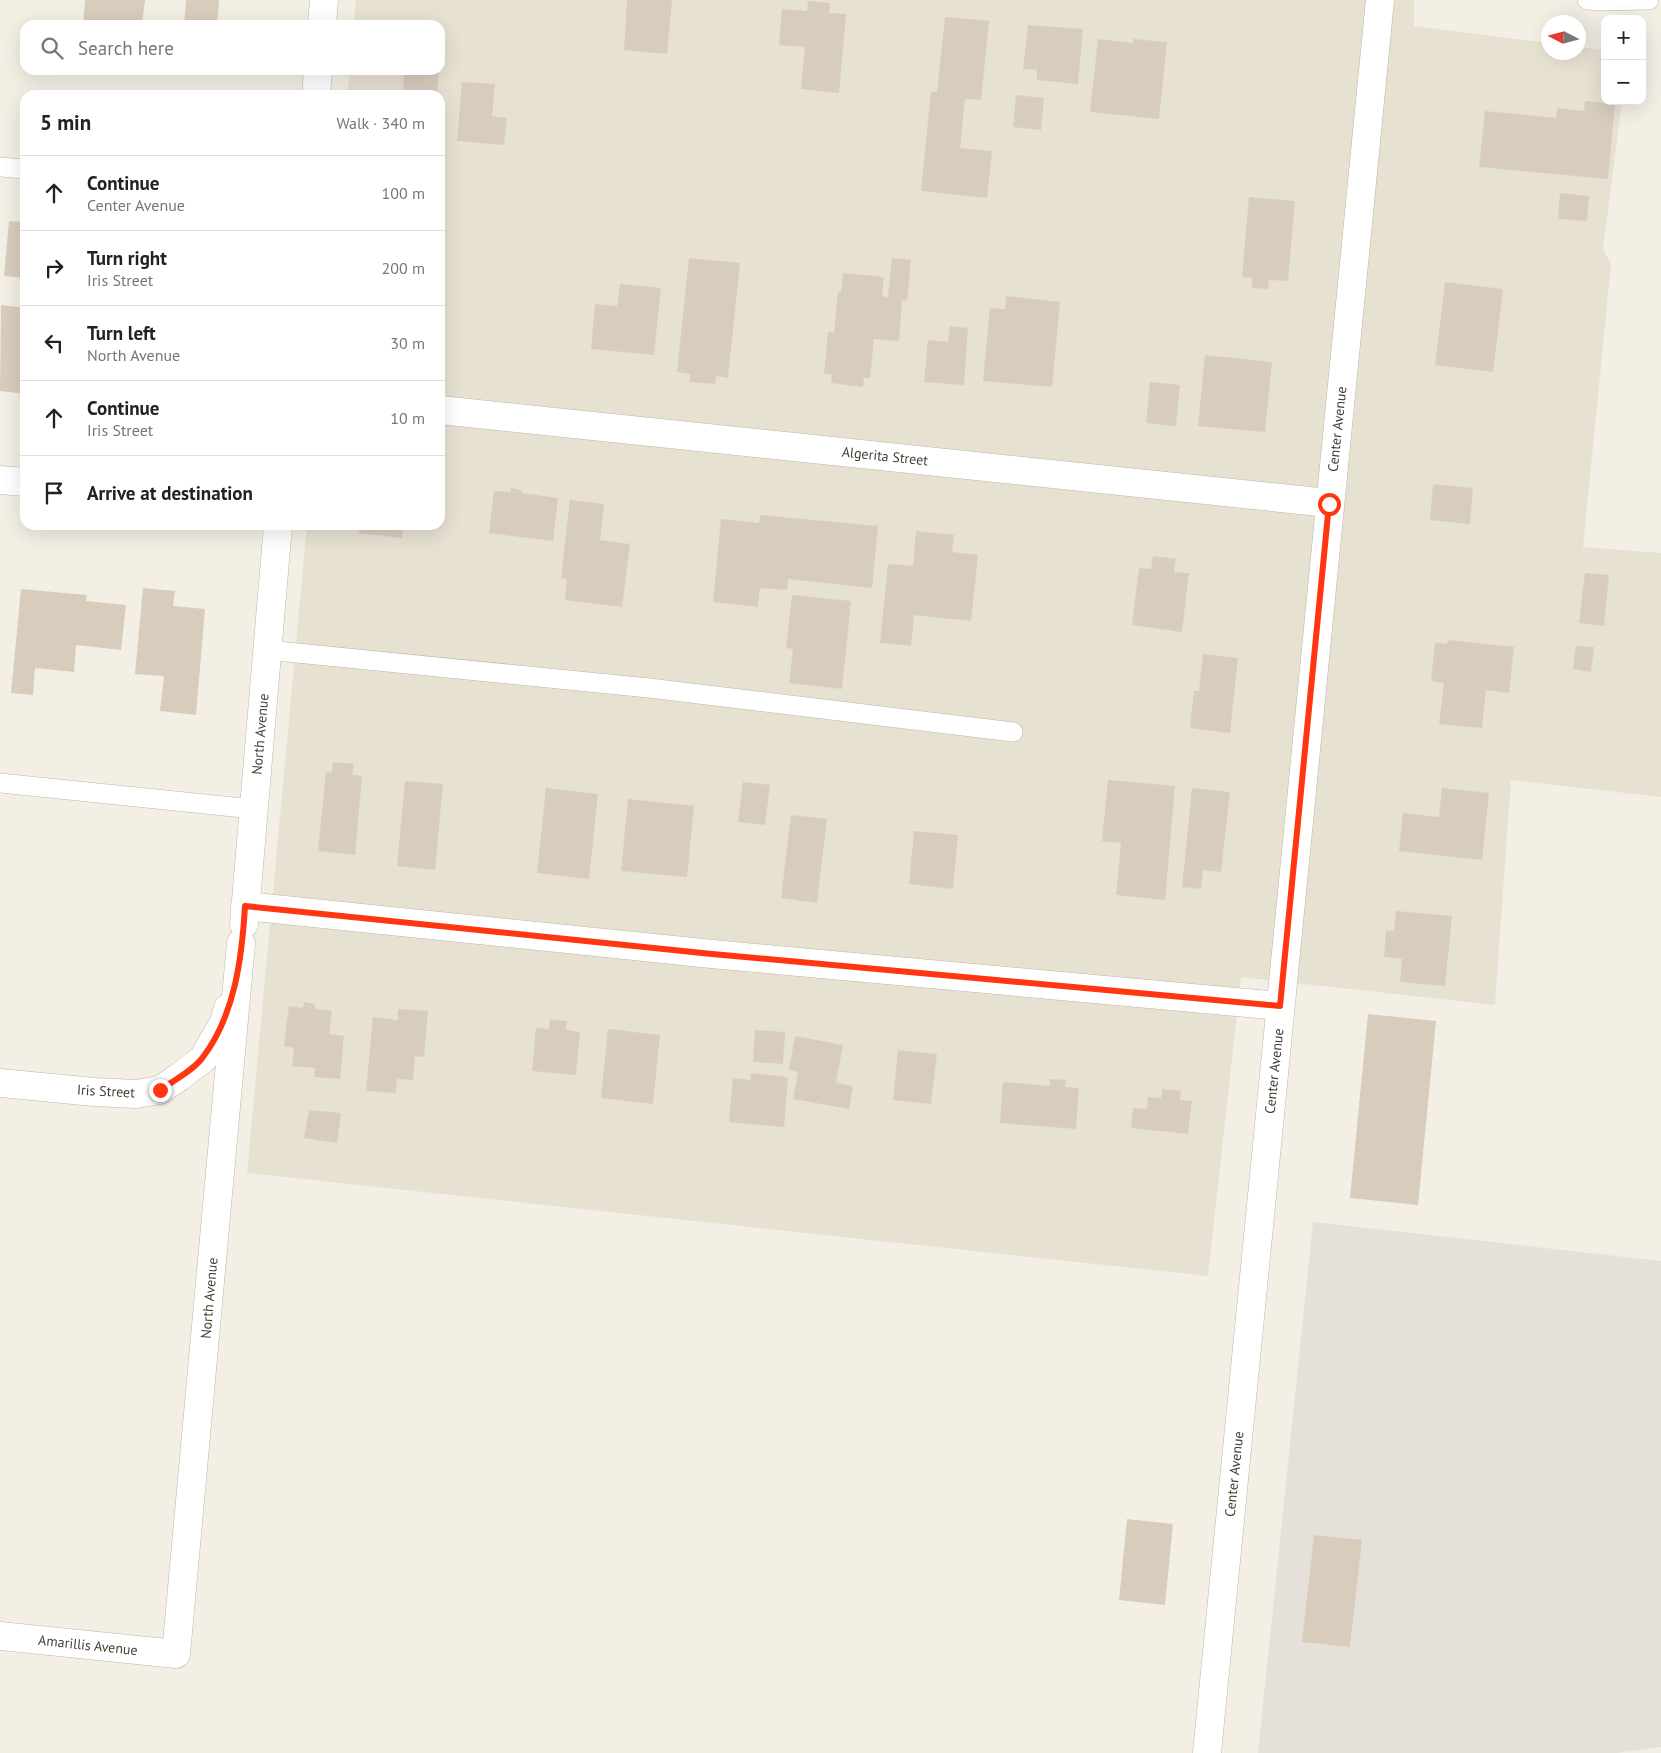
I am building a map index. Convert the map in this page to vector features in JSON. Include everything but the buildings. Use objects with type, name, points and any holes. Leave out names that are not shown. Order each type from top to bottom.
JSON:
[{"type":"street","points":[[322,20],[324,0]]},
{"type":"street","name":"Center Avenue","points":[[1207,1753],[1380,0]]},
{"type":"street","points":[[316,90],[318,75]]},
{"type":"street","name":"Algerita Street","points":[[445,411],[1329,504]]},
{"type":"street","points":[[0,480],[20,482]]},
{"type":"street","name":"North Avenue","points":[[176,1654],[278,530]]},
{"type":"street","points":[[245,906],[712,954],[1280,1006]]},
{"type":"street","name":"North Avenue","points":[[203,1059],[224,1022],[232,996],[241,943]]},
{"type":"street","name":"Iris Street","points":[[0,1083],[136,1094],[160,1090],[203,1059]]},
{"type":"street","name":"Amarillis Avenue","points":[[0,1636],[176,1654]]},
{"type":"lane","points":[[1587,0],[1650,0]]},
{"type":"lane","points":[[0,167],[20,169]]},
{"type":"lane","points":[[267,650],[649,688],[1013,732]]},
{"type":"lane","points":[[0,783],[253,809]]},
{"type":"shaded area","points":[[356,0],[1414,0],[1414,26],[1541,42],[1541,60],[1586,60],[1586,48],[1601,50],[1601,105],[1621,105],[1603,249],[1611,264],[1583,547],[1661,553],[1661,797],[1511,780],[1495,1005],[1241,977],[1208,1276],[247,1173],[307,530],[445,530],[445,90],[348,90],[349,75],[445,75],[445,20],[354,20]]},
{"type":"shaded area","points":[[1313,1222],[1661,1261],[1661,1747],[1617,1753],[1258,1753]]},
{"type":"route","points":[[160,1090],[203,1059],[224,1022],[232,996],[243,934],[245,906],[712,954],[1280,1006],[1329,504]]}]
